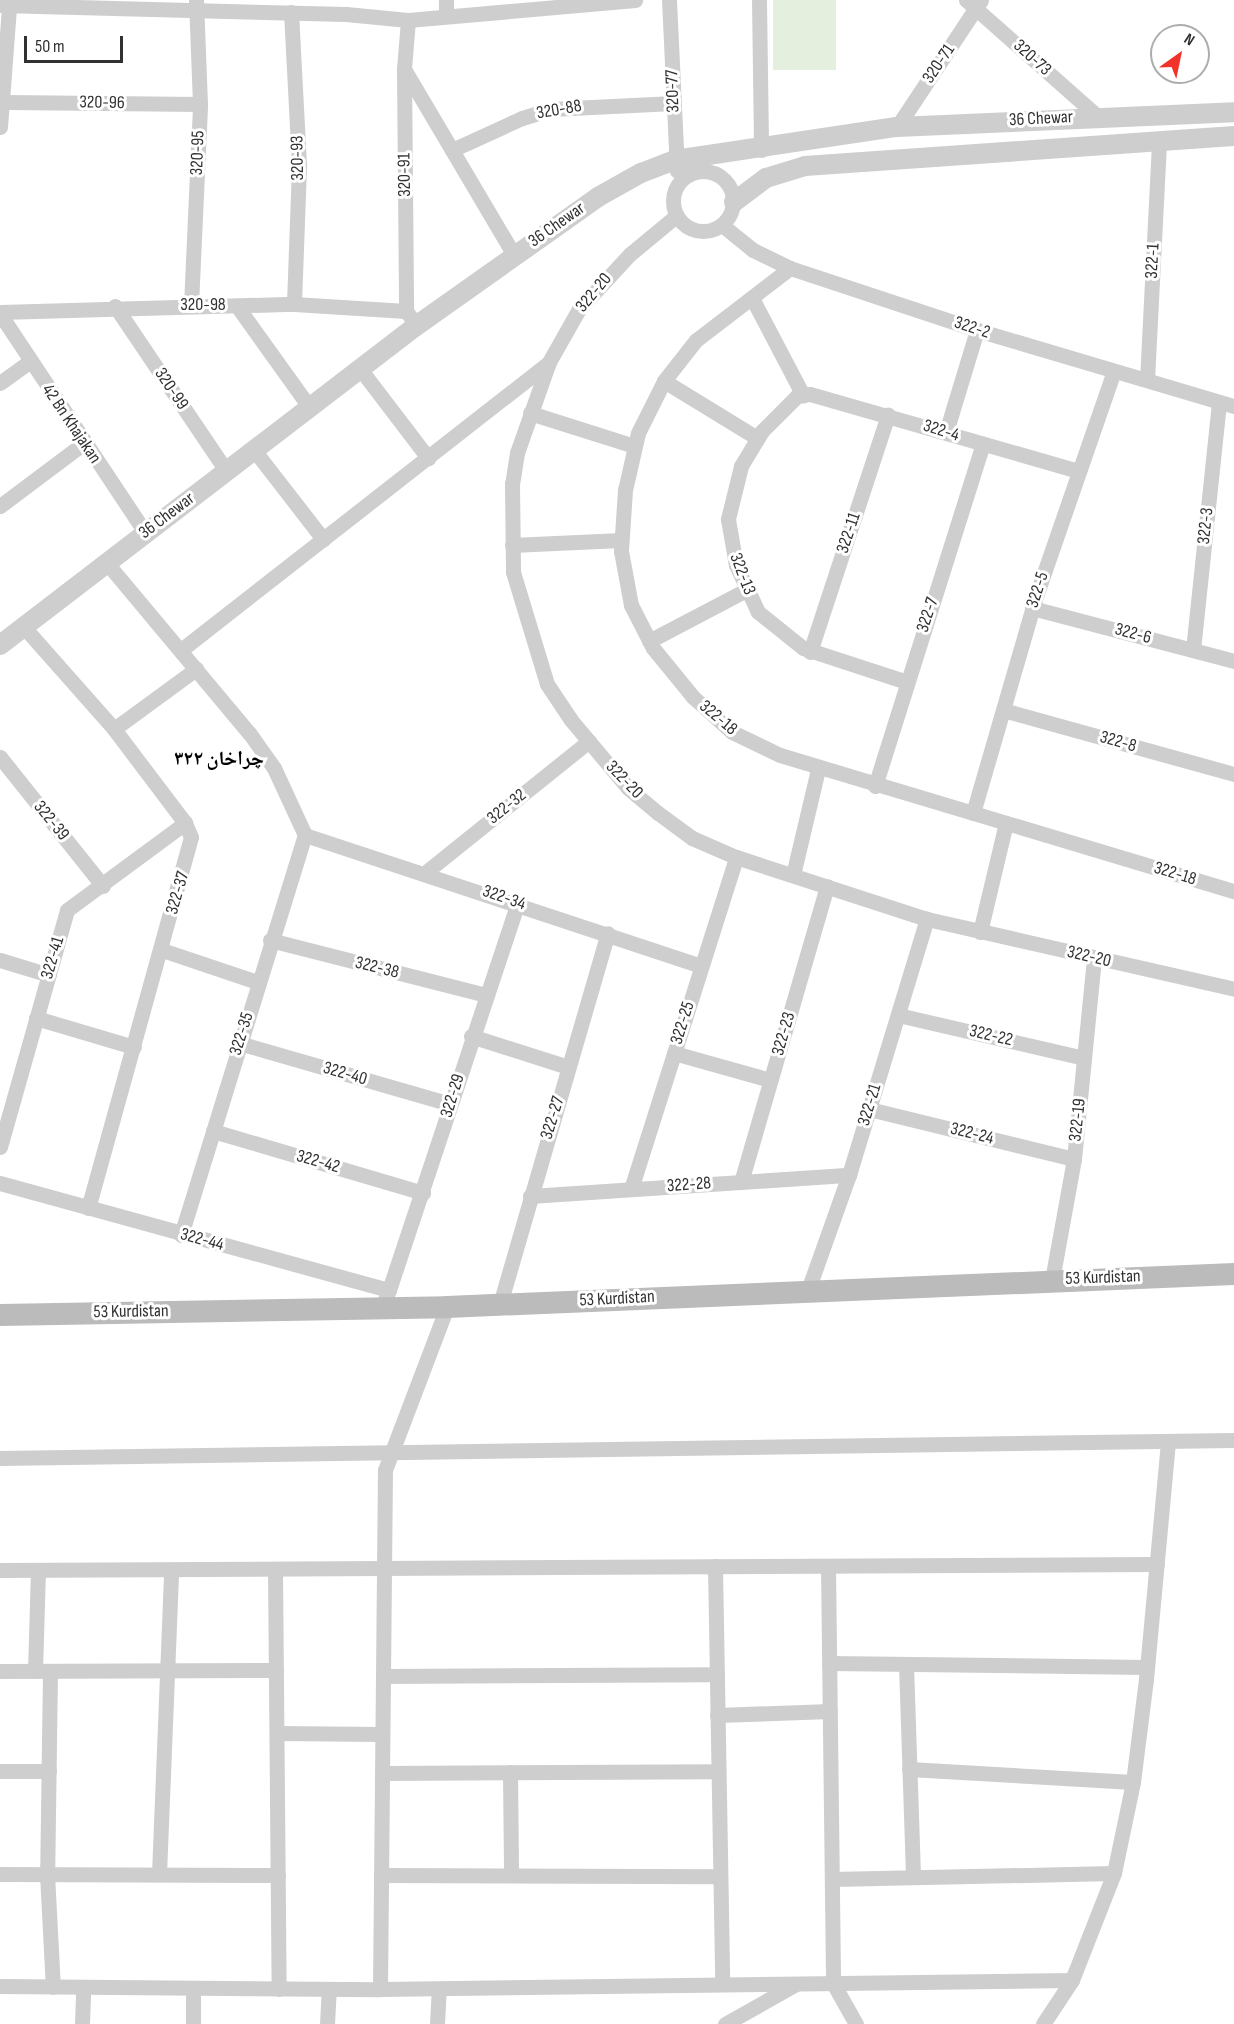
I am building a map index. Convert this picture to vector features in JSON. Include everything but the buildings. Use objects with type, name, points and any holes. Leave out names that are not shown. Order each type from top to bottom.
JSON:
[{"type":"main road","name":"53 Kurdistan","points":[[0,1315],[386,1298],[447,1306],[1052,1280],[1234,1275]]},
{"type":"street","points":[[0,127],[5,102],[14,4],[196,5],[291,12],[347,7],[408,20],[446,8],[635,0]]},
{"type":"street","name":"320-77","points":[[669,0],[675,160],[680,181]]},
{"type":"street","points":[[759,0],[761,150]]},
{"type":"street","name":"320-73","points":[[974,3],[1097,116]]},
{"type":"street","name":"320-71","points":[[897,127],[974,3]]},
{"type":"street","name":"320-95","points":[[191,305],[200,104],[196,5]]},
{"type":"street","name":"320-93","points":[[291,12],[299,167],[294,304]]},
{"type":"street","name":"320-91","points":[[408,20],[404,69],[411,318]]},
{"type":"street","points":[[404,69],[514,255]]},
{"type":"street","name":"320-96","points":[[5,102],[200,104]]},
{"type":"street","name":"320-88","points":[[452,150],[522,118],[551,109],[674,103]]},
{"type":"street","name":"36 Chewar","points":[[0,645],[145,532],[361,370],[411,318],[514,255],[598,197],[641,172],[675,160],[761,150],[897,127],[1097,116],[1234,112]]},
{"type":"street","points":[[719,155],[680,181],[672,198],[676,216],[697,231],[722,225],[734,202],[766,178],[805,166],[1234,136]]},
{"type":"street","name":"322-1","points":[[1147,380],[1159,141]]},
{"type":"street","points":[[698,171],[709,171],[727,182],[734,202]]},
{"type":"street","name":"322-20","points":[[676,216],[598,286],[568,326],[549,362],[530,413],[512,484],[512,545],[520,604],[547,684],[589,741],[628,788],[692,837],[736,857],[927,919],[1234,990]]},
{"type":"street","name":"322-2","points":[[722,225],[753,250],[790,268],[977,330],[1234,406]]},
{"type":"street","name":"322-18","points":[[790,268],[696,340],[664,381],[634,446],[625,490],[621,540],[631,605],[649,641],[679,681],[732,732],[818,769],[1234,891]]},
{"type":"street","points":[[752,298],[803,394]]},
{"type":"street","name":"320-98","points":[[0,313],[115,306],[294,304],[411,318]]},
{"type":"street","name":"320-99","points":[[115,306],[227,472]]},
{"type":"street","points":[[237,306],[310,408]]},
{"type":"street","name":"42 Bn Khajakan","points":[[0,313],[29,362],[145,532]]},
{"type":"street","points":[[946,432],[977,330]]},
{"type":"street","points":[[0,383],[29,362]]},
{"type":"street","points":[[181,650],[549,362]]},
{"type":"street","points":[[361,370],[428,458]]},
{"type":"street","name":"322-5","points":[[973,813],[1032,608],[1114,370]]},
{"type":"street","points":[[664,381],[757,438]]},
{"type":"street","name":"322-4","points":[[803,394],[888,415],[1079,471]]},
{"type":"street","name":"322-13","points":[[803,394],[783,407],[757,438],[734,483],[728,519],[732,551],[746,590],[768,624],[810,652],[907,682]]},
{"type":"street","name":"322-3","points":[[1193,650],[1219,402]]},
{"type":"street","points":[[530,413],[634,446]]},
{"type":"street","name":"322-11","points":[[810,652],[888,415]]},
{"type":"street","points":[[0,506],[84,443]]},
{"type":"street","name":"322-7","points":[[875,786],[983,444]]},
{"type":"street","points":[[254,450],[323,539]]},
{"type":"street","points":[[512,545],[621,540]]},
{"type":"street","points":[[106,562],[181,650],[274,768],[305,835]]},
{"type":"street","points":[[649,641],[746,590]]},
{"type":"street","name":"322-6","points":[[1032,608],[1234,662]]},
{"type":"street","name":"322-37","points":[[23,626],[114,729],[185,823],[191,837],[188,856],[162,950],[88,1208]]},
{"type":"street","points":[[114,729],[196,669]]},
{"type":"street","name":"322-8","points":[[1003,710],[1234,774]]},
{"type":"street","name":"322-32","points":[[426,872],[589,741]]},
{"type":"street","name":"322-39","points":[[0,757],[103,886]]},
{"type":"street","points":[[793,875],[818,769]]},
{"type":"street","name":"322-41","points":[[0,1147],[67,910],[103,886],[185,823]]},
{"type":"street","points":[[980,932],[1006,823]]},
{"type":"street","name":"322-34","points":[[305,835],[426,872],[701,966]]},
{"type":"street","name":"322-35","points":[[181,1235],[270,940],[305,835]]},
{"type":"street","name":"322-25","points":[[631,1189],[736,857]]},
{"type":"street","name":"322-23","points":[[741,1182],[827,886]]},
{"type":"street","name":"322-29","points":[[386,1298],[423,1193],[471,1036],[518,903]]},
{"type":"street","name":"322-21","points":[[808,1290],[849,1175],[927,919]]},
{"type":"street","name":"322-27","points":[[500,1304],[608,933]]},
{"type":"street","name":"322-38","points":[[270,940],[485,995]]},
{"type":"street","points":[[162,950],[257,982]]},
{"type":"street","name":"322-19","points":[[1052,1280],[1074,1159],[1094,959]]},
{"type":"street","points":[[0,960],[49,975]]},
{"type":"street","name":"322-22","points":[[898,1015],[1084,1058]]},
{"type":"street","points":[[36,1018],[134,1047]]},
{"type":"street","points":[[471,1036],[568,1067]]},
{"type":"street","name":"322-40","points":[[239,1043],[450,1104]]},
{"type":"street","points":[[674,1053],[770,1080]]},
{"type":"street","name":"322-24","points":[[869,1109],[1074,1159]]},
{"type":"street","name":"322-42","points":[[213,1131],[423,1193]]},
{"type":"street","name":"322-28","points":[[530,1196],[849,1175]]},
{"type":"street","name":"322-44","points":[[0,1183],[181,1235],[386,1298]]},
{"type":"street","points":[[380,1989],[384,1568],[389,1453],[408,1414],[447,1306]]},
{"type":"street","points":[[0,1458],[1168,1444],[1234,1440]]},
{"type":"street","points":[[1043,2024],[1072,1980],[1114,1873],[1133,1782],[1147,1667],[1168,1444]]},
{"type":"street","points":[[0,1570],[1157,1564]]},
{"type":"street","points":[[715,1566],[722,1984]]},
{"type":"street","points":[[828,1566],[833,1983],[856,2024]]},
{"type":"street","points":[[275,1569],[279,1989]]},
{"type":"street","points":[[38,1570],[49,1771],[47,1874],[53,1987]]},
{"type":"street","points":[[159,1874],[171,1570]]},
{"type":"street","points":[[829,1663],[1147,1667]]},
{"type":"street","points":[[906,1664],[913,1877]]},
{"type":"street","points":[[0,1671],[276,1670]]},
{"type":"street","points":[[383,1676],[717,1674]]},
{"type":"street","points":[[717,1715],[830,1711]]},
{"type":"street","points":[[277,1734],[382,1734]]},
{"type":"street","points":[[909,1769],[1133,1782]]},
{"type":"street","points":[[0,1771],[49,1771]]},
{"type":"street","points":[[382,1773],[718,1771]]},
{"type":"street","points":[[510,1772],[511,1875]]},
{"type":"street","points":[[831,1879],[1114,1873]]},
{"type":"street","points":[[0,1874],[278,1875]]},
{"type":"street","points":[[381,1875],[720,1876]]},
{"type":"street","points":[[0,1986],[439,1989],[1072,1980]]},
{"type":"street","points":[[734,2022],[797,1983]]},
{"type":"street","points":[[82,2024],[83,1987]]},
{"type":"street","points":[[193,1988],[193,2024]]},
{"type":"street","points":[[327,2024],[329,1989]]},
{"type":"street","points":[[437,2024],[439,1989]]},
{"type":"green space","points":[[773,0],[836,0],[836,70],[773,70]]},
{"type":"district","name":"چراخان ٣٢٢","points":[[219,759]]}]
